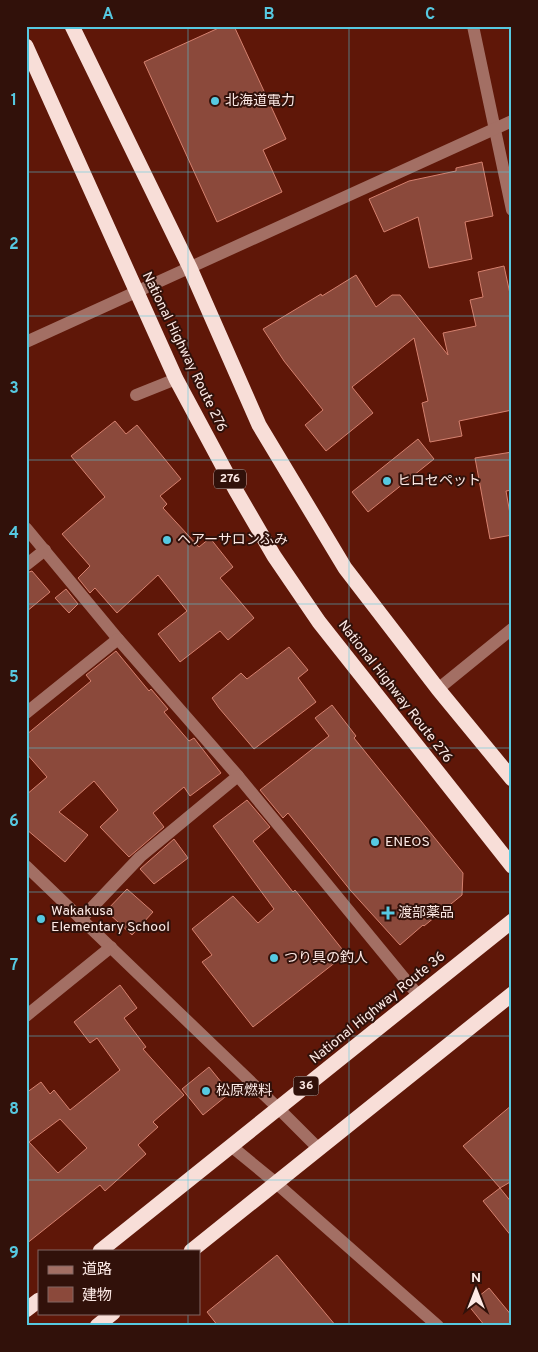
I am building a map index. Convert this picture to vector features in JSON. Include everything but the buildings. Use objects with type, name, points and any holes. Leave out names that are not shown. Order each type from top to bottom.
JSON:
[{"type":"highway","points":[[72,26],[190,268],[260,425],[345,568],[438,689],[512,779]]},
{"type":"highway","name":"National Highway Route 276","points":[[26,46],[176,379],[269,548],[318,622],[512,866]]},
{"type":"highway","name":"National Highway Route 36","points":[[101,1250],[512,921]]},
{"type":"highway","points":[[192,1250],[512,994]]},
{"type":"highway","points":[[26,1310],[38,1301]]},
{"type":"highway","points":[[98,1326],[112,1314]]},
{"type":"street","points":[[473,26],[512,210]]},
{"type":"street","points":[[26,342],[512,121]]},
{"type":"street","points":[[136,395],[176,379]]},
{"type":"street","points":[[26,528],[118,639],[238,776],[418,995]]},
{"type":"street","points":[[26,565],[46,550]]},
{"type":"street","points":[[438,689],[512,629]]},
{"type":"street","points":[[26,713],[118,639]]},
{"type":"street","points":[[81,919],[140,857],[238,776]]},
{"type":"street","points":[[26,866],[318,1149]]},
{"type":"street","points":[[26,1016],[111,947]]},
{"type":"street","points":[[231,1146],[276,1183],[438,1326]]},
{"type":"place","name":"北海道電力","points":[[215,101]]},
{"type":"place","name":"ヒロセペット","points":[[387,481]]},
{"type":"place","name":"ヘアーサロンふみ","points":[[167,540]]},
{"type":"place","name":"ENEOS","points":[[375,842]]},
{"type":"place","name":"渡部薬品","points":[[388,913]]},
{"type":"place","name":"Wakakusa Elementary School","points":[[41,919]]},
{"type":"place","name":"つり具の釣人","points":[[274,958]]},
{"type":"place","name":"松原燃料","points":[[206,1091]]}]
